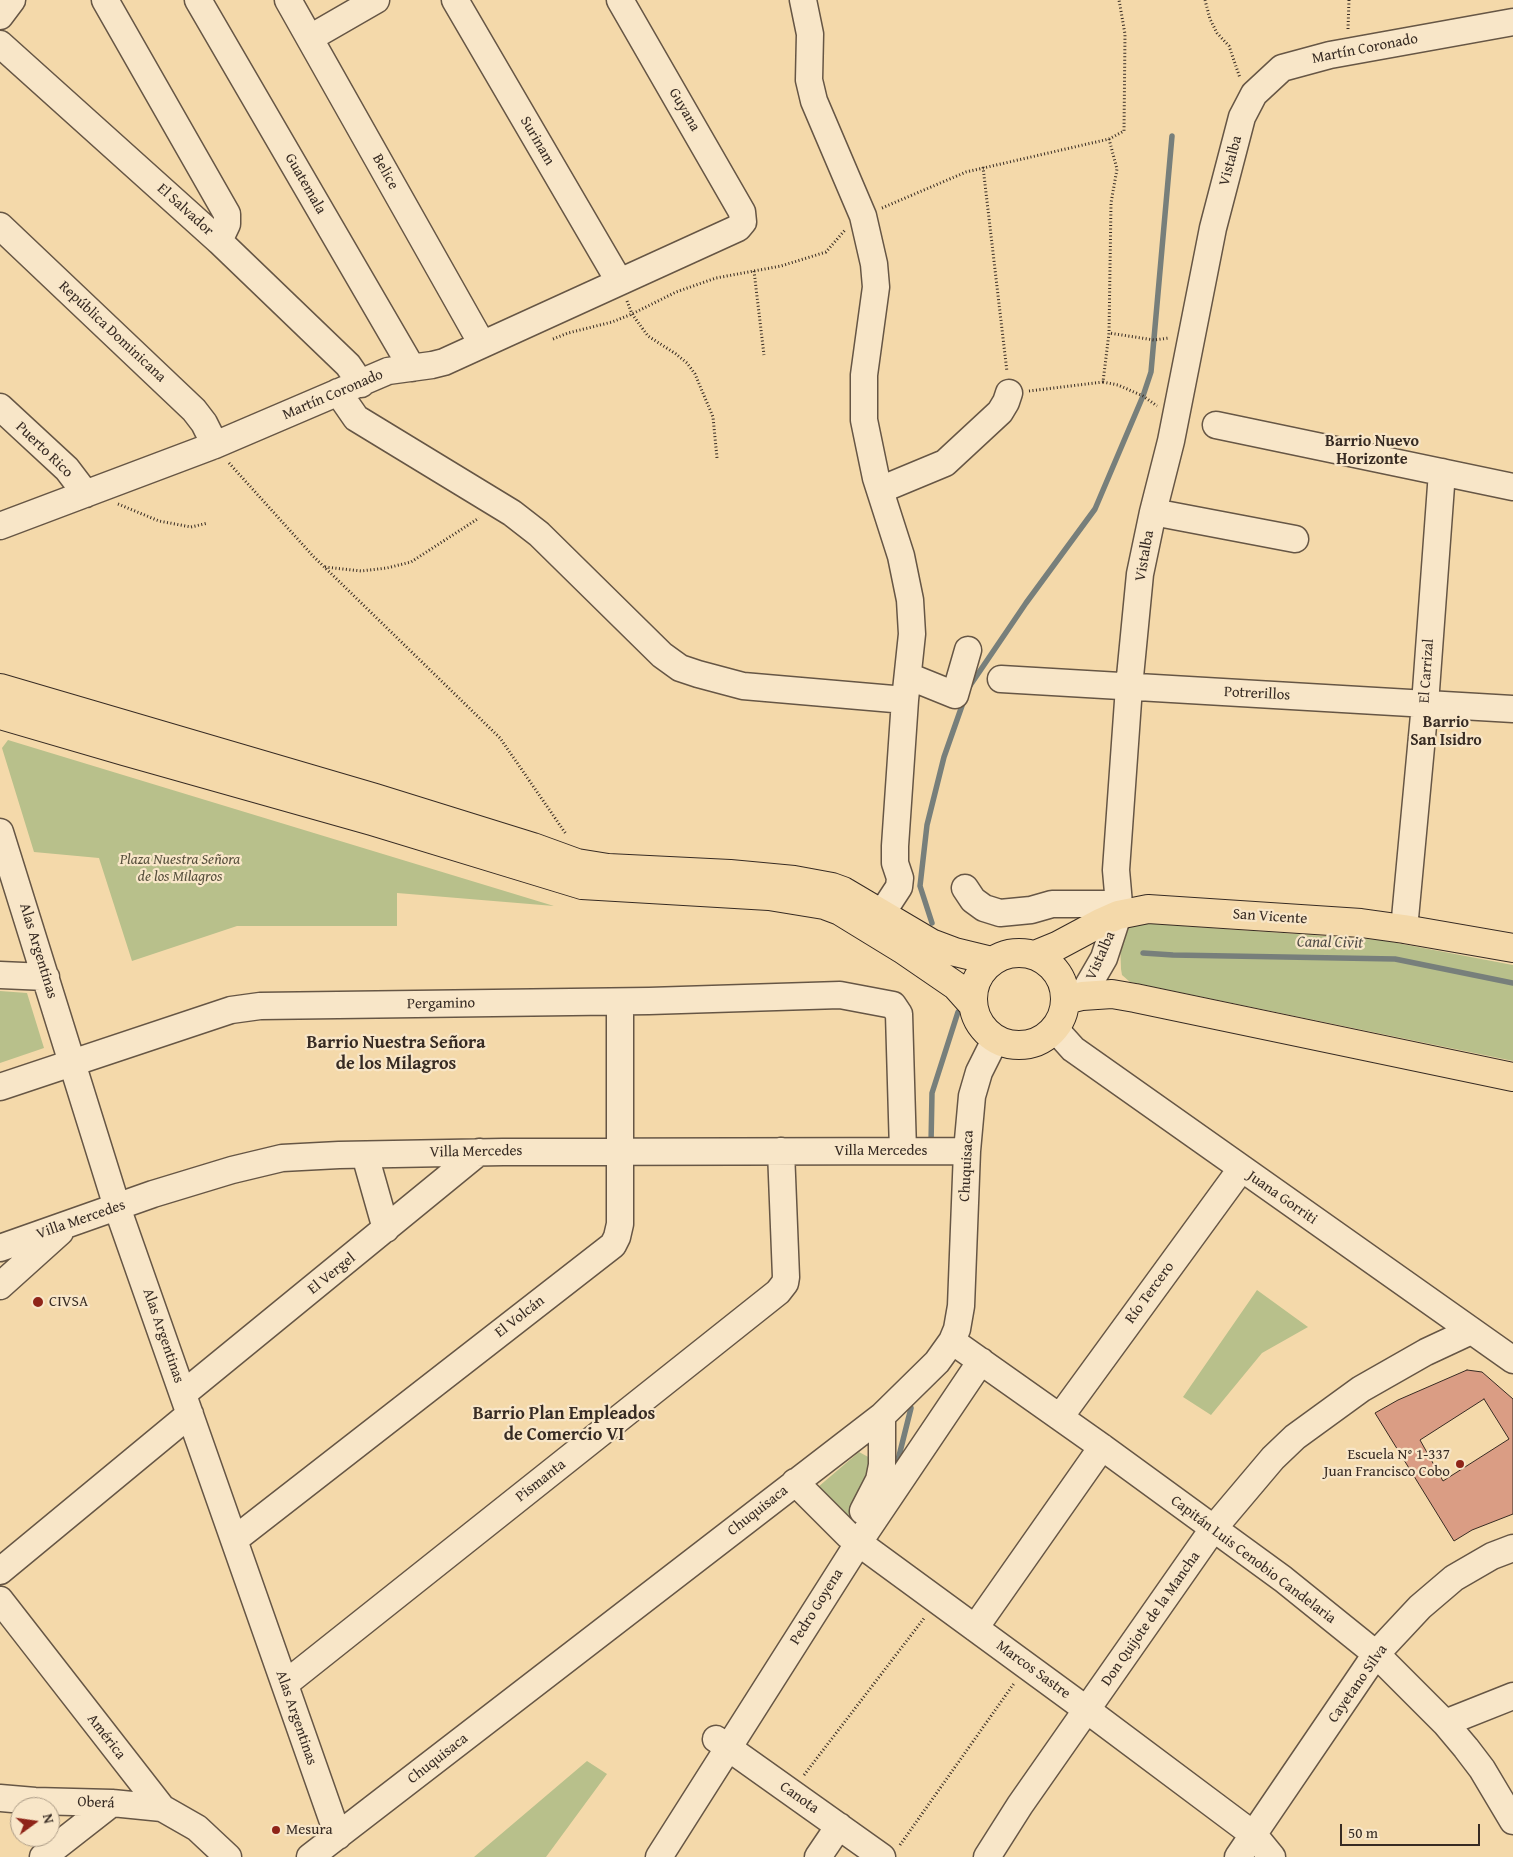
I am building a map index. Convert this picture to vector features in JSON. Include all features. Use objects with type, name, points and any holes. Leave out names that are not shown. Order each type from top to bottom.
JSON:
[{"type":"main road","points":[[0,688],[374,798],[533,847],[577,863],[600,867],[730,874],[808,881],[843,891],[943,948],[992,961]]},
{"type":"main road","points":[[0,715],[372,821],[582,885],[769,896],[824,905],[840,911],[902,949],[951,983],[973,1005]]},
{"type":"main road","name":"San Vicente","points":[[1035,956],[1100,923],[1118,910],[1148,909],[1361,923],[1513,948]]},
{"type":"main road","points":[[1013,953],[1024,953],[1045,960],[1058,974],[1074,998],[1055,1029],[1044,1039],[1030,1045],[1014,1046],[995,1040],[986,1032],[978,1020],[973,1005],[973,992],[983,970],[992,961],[1013,953]]},
{"type":"main road","points":[[1074,998],[1112,994],[1134,998],[1513,1078]]},
{"type":"street","points":[[0,16],[12,0]]},
{"type":"street","points":[[105,0],[227,214],[226,224],[219,240]]},
{"type":"street","name":"Guatemala","points":[[198,0],[412,368]]},
{"type":"street","name":"Belice","points":[[288,0],[482,344]]},
{"type":"street","points":[[310,38],[376,0]]},
{"type":"street","name":"Surinam","points":[[456,0],[619,281]]},
{"type":"street","name":"Guyana","points":[[620,0],[742,212],[743,222]]},
{"type":"street","points":[[803,0],[810,34],[810,80],[814,101],[862,216],[874,264],[876,288],[864,375],[864,420],[880,490],[901,556],[910,600],[912,634],[906,688],[895,846],[895,863],[900,878],[899,887],[882,913]]},
{"type":"street","name":"Martín Coronado","points":[[1247,108],[1268,79],[1282,68],[1330,55],[1513,22]]},
{"type":"street","name":"El Salvador","points":[[0,44],[219,240],[348,365],[356,418],[499,505],[539,534],[662,655],[680,668],[743,686],[906,688],[955,695],[968,650]]},
{"type":"street","name":"Vistalba","points":[[1074,998],[1104,958],[1111,941],[1118,910],[1116,870],[1129,687],[1140,574],[1176,420],[1213,228],[1247,108]]},
{"type":"street","name":"Martín Coronado","points":[[0,526],[215,445],[388,371],[432,366],[444,362],[738,228],[743,222]]},
{"type":"street","name":"República Dominicana","points":[[0,226],[194,410],[204,423],[215,445]]},
{"type":"street","points":[[880,490],[945,463],[1000,412],[1009,393]]},
{"type":"street","name":"Puerto Rico","points":[[0,408],[93,492]]},
{"type":"street","points":[[1216,425],[1513,486]]},
{"type":"street","name":"El Carrizal","points":[[1404,929],[1425,704],[1442,472]]},
{"type":"street","points":[[1154,512],[1294,538]]},
{"type":"street","name":"Potrerillos","points":[[1001,679],[1513,709]]},
{"type":"street","name":"Alas Argentinas","points":[[0,832],[118,1207],[338,1836]]},
{"type":"street","name":"San Vicente","points":[[965,888],[973,900],[984,908],[1000,913],[1031,910],[1052,904],[1118,910]]},
{"type":"street","points":[[0,975],[46,977]]},
{"type":"street","name":"Pergamino","points":[[0,1087],[231,1010],[260,1006],[620,1002],[840,995],[894,1005],[899,1014],[934,1151]]},
{"type":"street","name":"El Volcán","points":[[234,1540],[613,1245],[620,1224],[620,1002]]},
{"type":"street","name":"Juana Gorriti","points":[[1055,1029],[1073,1049],[1240,1169],[1513,1360]]},
{"type":"street","name":"Chuquisaca","points":[[310,1857],[882,1416],[937,1362],[952,1341],[957,1329],[961,1306],[934,1151],[972,1096],[979,1072],[995,1040]]},
{"type":"street","name":"Pismanta","points":[[284,1684],[778,1292],[786,1278],[782,1151]]},
{"type":"street","name":"Villa Mercedes","points":[[0,1248],[118,1207],[261,1162],[282,1158],[479,1152],[934,1151]]},
{"type":"street","name":"El Vergel","points":[[0,1571],[386,1229],[479,1152]]},
{"type":"street","points":[[365,1154],[386,1229]]},
{"type":"street","name":"Río Tercero","points":[[1060,1417],[1240,1169]]},
{"type":"street","points":[[0,1286],[68,1224]]},
{"type":"street","name":"Don Quijote de la Mancha","points":[[987,1857],[1020,1805],[1213,1529],[1273,1458],[1317,1419],[1392,1370],[1471,1331]]},
{"type":"street","name":"Capitán Luis Cenobio Candelaria","points":[[952,1341],[1102,1447],[1283,1579],[1376,1654],[1445,1723],[1482,1769],[1511,1814]]},
{"type":"street","name":"Pedro Goyena","points":[[640,1857],[722,1743],[854,1539],[981,1361]]},
{"type":"street","name":"Pedro Goyena","points":[[854,1539],[879,1480],[882,1466],[882,1416]]},
{"type":"street","points":[[975,1628],[1102,1447]]},
{"type":"street","name":"Marcos Sastre","points":[[795,1482],[854,1539],[1088,1710],[1254,1835],[1272,1857]]},
{"type":"street","name":"Cayetano Silva","points":[[1238,1857],[1376,1654],[1420,1607],[1454,1578],[1492,1556],[1513,1548]]},
{"type":"street","name":"América","points":[[0,1600],[162,1808],[197,1828],[228,1857]]},
{"type":"street","points":[[1445,1723],[1513,1696]]},
{"type":"street","name":"Pedro Goyena","points":[[659,1857],[722,1743]]},
{"type":"street","name":"Canota","points":[[722,1743],[839,1826],[890,1853]]},
{"type":"street","name":"Oberá","points":[[0,1798],[112,1803],[162,1808]]},
{"type":"street","points":[[43,1857],[112,1803]]},
{"type":"street","points":[[818,1857],[839,1826]]},
{"type":"path","points":[[550,340],[568,333],[612,322],[676,292],[716,278],[781,266],[826,252],[850,225],[862,216],[966,172],[1109,139],[1124,131],[1125,34],[1119,0]]},
{"type":"path","points":[[1205,0],[1210,19],[1217,33],[1229,46],[1239,75],[1247,108]]},
{"type":"path","points":[[1103,382],[1109,333],[1111,203],[1117,169],[1109,139]]},
{"type":"path","points":[[983,167],[1009,393],[1103,382],[1118,385],[1143,396],[1176,420]]},
{"type":"path","points":[[754,271],[764,355]]},
{"type":"path","points":[[619,281],[632,314],[648,336],[676,354],[687,363],[695,374],[713,417],[717,458]]},
{"type":"path","points":[[1109,333],[1154,340],[1192,338]]},
{"type":"path","points":[[215,445],[235,470],[324,567],[500,738],[569,837],[577,863]]},
{"type":"path","points":[[93,492],[118,505],[159,521],[191,527],[208,523]]},
{"type":"path","points":[[324,567],[361,571],[387,568],[411,562],[499,505]]},
{"type":"path","points":[[791,1792],[938,1601]]},
{"type":"path","points":[[890,1853],[1027,1666]]},
{"type":"green space","name":"Plaza Nuestra Señora de los Milagros","points":[[8,740],[554,906],[397,893],[397,926],[237,926],[132,961],[99,858],[34,852],[2,748]]},
{"type":"green space","points":[[1141,923],[1381,940],[1513,965],[1513,1061],[1130,982],[1122,975],[1120,940],[1128,927]]},
{"type":"green space","points":[[0,991],[27,993],[44,1048],[0,1063]]},
{"type":"green space","points":[[1257,1290],[1308,1327],[1262,1353],[1211,1415],[1183,1397]]},
{"type":"green space","points":[[859,1452],[872,1459],[871,1479],[849,1517],[818,1487]]},
{"type":"green space","points":[[587,1761],[607,1774],[546,1857],[474,1857]]},
{"type":"building","name":"Escuela N° 1-337 Juan Francisco Cobo","points":[[1467,1370],[1482,1372],[1513,1399],[1513,1514],[1472,1530],[1454,1541],[1375,1413],[1398,1400]],"holes":[[[1484,1399],[1509,1439],[1443,1481],[1420,1440]]]},
{"type":"waterway","points":[[969,687],[1026,603],[1095,509],[1143,396],[1151,372],[1172,136]]},
{"type":"waterway","points":[[932,923],[920,886],[927,825],[944,757],[964,700]]},
{"type":"waterway","name":"Canal Civit","points":[[1143,953],[1395,959],[1513,983]]},
{"type":"waterway","name":"Canal Civit","points":[[931,1144],[932,1093],[958,1012]]},
{"type":"waterway","name":"Canal Civit","points":[[896,1468],[911,1408]]},
{"type":"place","name":"CIVSA","points":[[38,1302]]},
{"type":"place","name":"Escuela N° 1-337 Juan Francisco Cobo","points":[[1460,1464]]},
{"type":"place","name":"Mesura","points":[[276,1830]]},
{"type":"district","name":"Barrio Nuevo Horizonte","points":[[1372,451]]},
{"type":"district","name":"Barrio San Isidro","points":[[1446,732]]},
{"type":"district","name":"Barrio Nuestra Señora de los Milagros","points":[[396,1053]]},
{"type":"district","name":"Barrio Plan Empleados de Comercio VI","points":[[564,1424]]}]
